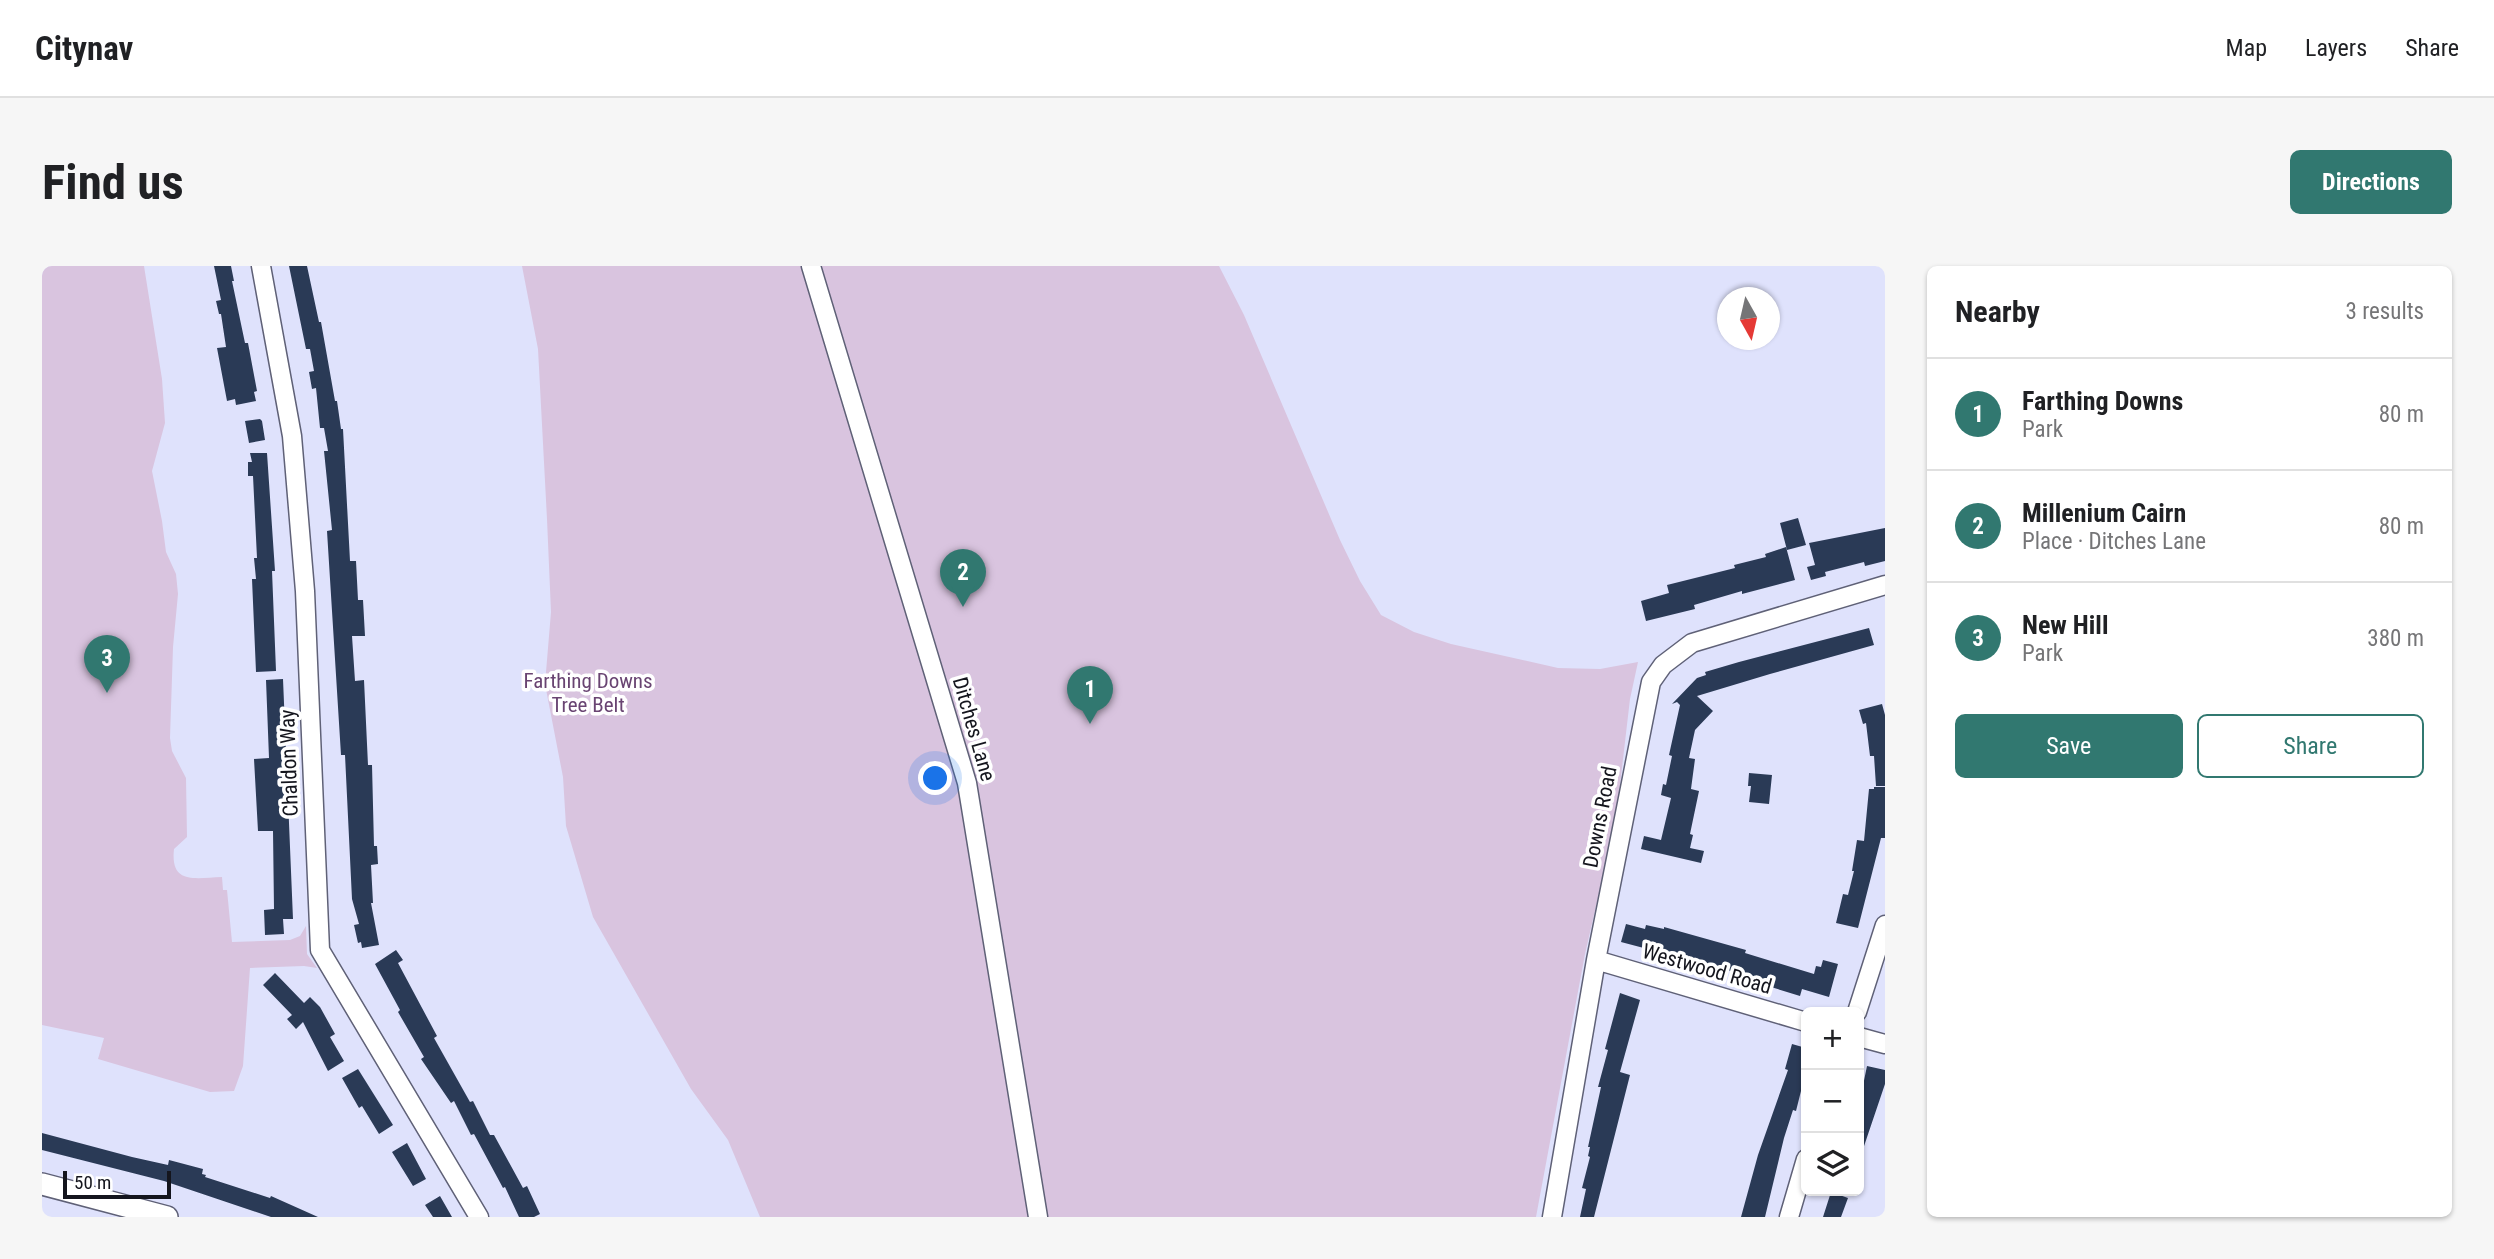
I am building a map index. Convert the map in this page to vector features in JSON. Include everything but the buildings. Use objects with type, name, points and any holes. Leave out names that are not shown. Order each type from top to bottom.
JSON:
[{"type":"street","name":"Chaldon Way","points":[[261,266],[292,436],[304,591],[320,950],[479,1217]]},
{"type":"street","name":"Ditches Lane","points":[[811,266],[967,783],[1038,1217]]},
{"type":"street","name":"Downs Road","points":[[1552,1217],[1596,960],[1651,682],[1663,665],[1692,643],[1883,592]]},
{"type":"street","points":[[1859,1007],[1885,925]]},
{"type":"street","name":"Westwood Road","points":[[1596,960],[1801,1020]]},
{"type":"street","points":[[1864,1038],[1885,1044]]},
{"type":"street","points":[[1789,1217],[1801,1175]]},
{"type":"street","points":[[42,1184],[167,1217]]},
{"type":"green space","points":[[42,266],[144,266],[162,379],[165,423],[152,471],[166,552],[176,574],[178,594],[170,738],[172,751],[186,778],[187,837],[174,849],[176,869],[186,877],[222,877],[223,890],[227,890],[232,942],[290,940],[300,936],[306,926],[307,954],[317,968],[250,968],[243,1066],[234,1091],[210,1092],[98,1059],[104,1038],[42,1025]]},
{"type":"green space","name":"Farthing Downs Tree Belt","points":[[522,266],[1219,266],[1244,315],[1340,540],[1360,581],[1381,615],[1414,632],[1451,644],[1558,668],[1600,669],[1638,662],[1630,699],[1616,819],[1585,954],[1536,1217],[760,1217],[728,1140],[691,1089],[593,917],[566,826],[563,777],[545,684],[551,612],[538,349]]},
{"type":"place","name":"Millenium Cairn","points":[[963,607]]},
{"type":"place","name":"New Hill","points":[[107,693]]},
{"type":"place","name":"Farthing Downs","points":[[1090,724]]}]
